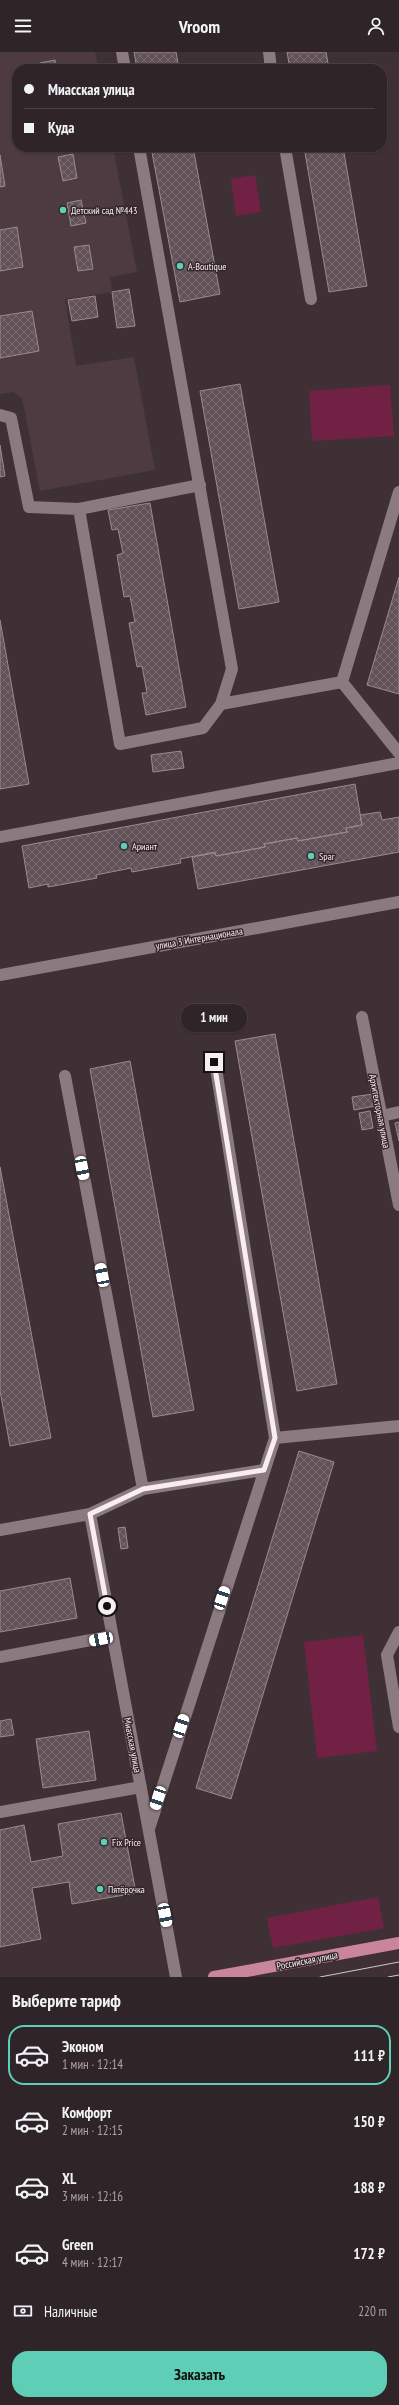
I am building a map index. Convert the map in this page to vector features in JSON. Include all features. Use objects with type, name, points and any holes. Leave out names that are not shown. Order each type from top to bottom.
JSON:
[{"type":"main road","name":"Российская улица","points":[[214,1977],[399,1943]]},
{"type":"street","points":[[122,52],[124,64]]},
{"type":"street","points":[[269,52],[271,64]]},
{"type":"street","points":[[78,509],[120,744],[203,728],[221,704],[232,669],[140,152]]},
{"type":"street","points":[[286,152],[311,299]]},
{"type":"street","points":[[0,415],[11,418],[29,507],[78,509],[200,485]]},
{"type":"street","points":[[342,682],[399,492]]},
{"type":"street","points":[[221,704],[342,682]]},
{"type":"street","points":[[342,682],[398,748]]},
{"type":"street","points":[[0,837],[399,763]]},
{"type":"street","name":"улица 3 Интернационала","points":[[0,975],[399,902]]},
{"type":"street","name":"Архитекторная улица","points":[[362,1017],[399,1205]]},
{"type":"street","points":[[148,1829],[275,1438],[214,1062]]},
{"type":"street","points":[[65,1076],[143,1489]]},
{"type":"street","points":[[381,1116],[399,1112]]},
{"type":"street","points":[[275,1438],[399,1426]]},
{"type":"street","points":[[0,1530],[90,1514],[143,1489],[264,1470]]},
{"type":"street","name":"Миасская улица","points":[[90,1514],[176,1977]]},
{"type":"street","points":[[399,1632],[387,1655],[399,1727]]},
{"type":"street","points":[[0,1657],[112,1636]]},
{"type":"street","points":[[0,1812],[141,1787]]},
{"type":"shaded area","name":"Детский сад №443","points":[[0,52],[95,52],[98,64],[12,64],[12,152],[114,152],[137,272],[110,277],[112,292],[65,299],[76,366],[134,357],[155,470],[40,491],[22,398],[13,392],[0,394]]},
{"type":"shaded area","points":[[255,175],[261,212],[236,216],[231,179]]},
{"type":"shaded area","points":[[390,385],[394,436],[312,441],[309,391]]},
{"type":"shaded area","points":[[363,1635],[377,1751],[317,1758],[304,1642]]},
{"type":"shaded area","points":[[378,1897],[384,1928],[273,1948],[267,1918]]},
{"type":"building","points":[[134,52],[176,52],[178,64],[136,64]]},
{"type":"building","points":[[287,52],[326,52],[328,64],[289,64]]},
{"type":"building","points":[[55,60],[55,64],[40,64]]},
{"type":"building","points":[[152,152],[194,152],[220,294],[180,302]]},
{"type":"building","points":[[305,152],[344,152],[367,286],[329,292]]},
{"type":"building","points":[[73,154],[77,178],[63,181],[58,157]]},
{"type":"building","points":[[0,155],[5,186],[0,187]]},
{"type":"building","points":[[81,200],[86,223],[71,226],[67,203]]},
{"type":"building","points":[[17,227],[23,267],[0,271],[0,230]]},
{"type":"building","points":[[89,245],[93,269],[78,271],[74,247]]},
{"type":"building","points":[[129,289],[135,326],[117,328],[112,292]]},
{"type":"building","points":[[95,296],[98,317],[72,321],[68,300]]},
{"type":"building","points":[[32,311],[39,351],[0,358],[0,316]]},
{"type":"building","points":[[240,384],[279,602],[239,609],[200,391]]},
{"type":"building","points":[[0,445],[5,476],[0,477]]},
{"type":"building","points":[[150,503],[186,707],[146,715],[142,693],[147,693],[142,666],[137,667],[129,623],[135,622],[130,596],[124,597],[117,555],[123,553],[118,529],[112,530],[108,510]]},
{"type":"building","points":[[399,577],[399,694],[367,685]]},
{"type":"building","points":[[0,620],[29,784],[0,789]]},
{"type":"building","points":[[181,751],[184,768],[153,772],[151,755]]},
{"type":"building","points":[[355,784],[362,825],[346,828],[347,832],[298,841],[297,838],[264,844],[265,847],[216,856],[215,852],[180,859],[181,863],[132,872],[131,868],[96,875],[97,878],[48,887],[48,884],[29,888],[22,846]]},
{"type":"building","points":[[380,812],[382,820],[399,817],[399,852],[198,889],[192,857],[215,853],[216,856],[265,847],[264,844],[297,838],[298,841],[347,832],[346,828],[362,825],[360,815]]},
{"type":"building","points":[[275,1034],[337,1384],[297,1391],[235,1041]]},
{"type":"building","points":[[130,1061],[194,1410],[153,1417],[90,1069]]},
{"type":"building","points":[[373,1094],[375,1106],[354,1110],[352,1097]]},
{"type":"building","points":[[370,1111],[373,1128],[362,1130],[359,1113]]},
{"type":"building","points":[[399,1122],[399,1141],[395,1123]]},
{"type":"building","points":[[0,1167],[51,1438],[10,1446],[0,1391]]},
{"type":"building","points":[[299,1451],[334,1462],[231,1799],[196,1788]]},
{"type":"building","points":[[125,1527],[128,1548],[121,1549],[118,1528]]},
{"type":"building","points":[[70,1578],[77,1618],[0,1632],[0,1591]]},
{"type":"building","points":[[11,1719],[14,1735],[0,1737],[0,1721]]},
{"type":"building","points":[[89,1731],[96,1780],[43,1788],[36,1739]]},
{"type":"building","points":[[121,1813],[136,1893],[72,1904],[69,1882],[32,1888],[41,1939],[0,1947],[0,1830],[24,1825],[31,1862],[63,1856],[58,1824]]},
{"type":"tram line","points":[[320,1977],[399,1962]]},
{"type":"tram line","points":[[388,1977],[399,1975]]},
{"type":"place","name":"Детский сад №443","points":[[63,210]]},
{"type":"place","name":"A-Boutique","points":[[180,266]]},
{"type":"place","name":"Ариант","points":[[124,846]]},
{"type":"place","name":"Spar","points":[[311,856]]},
{"type":"place","name":"Fix Price","points":[[104,1842]]},
{"type":"place","name":"Пятёрочка","points":[[100,1889]]},
{"type":"route","points":[[107,1606],[90,1514],[143,1489],[264,1470],[275,1438],[214,1062]]}]
